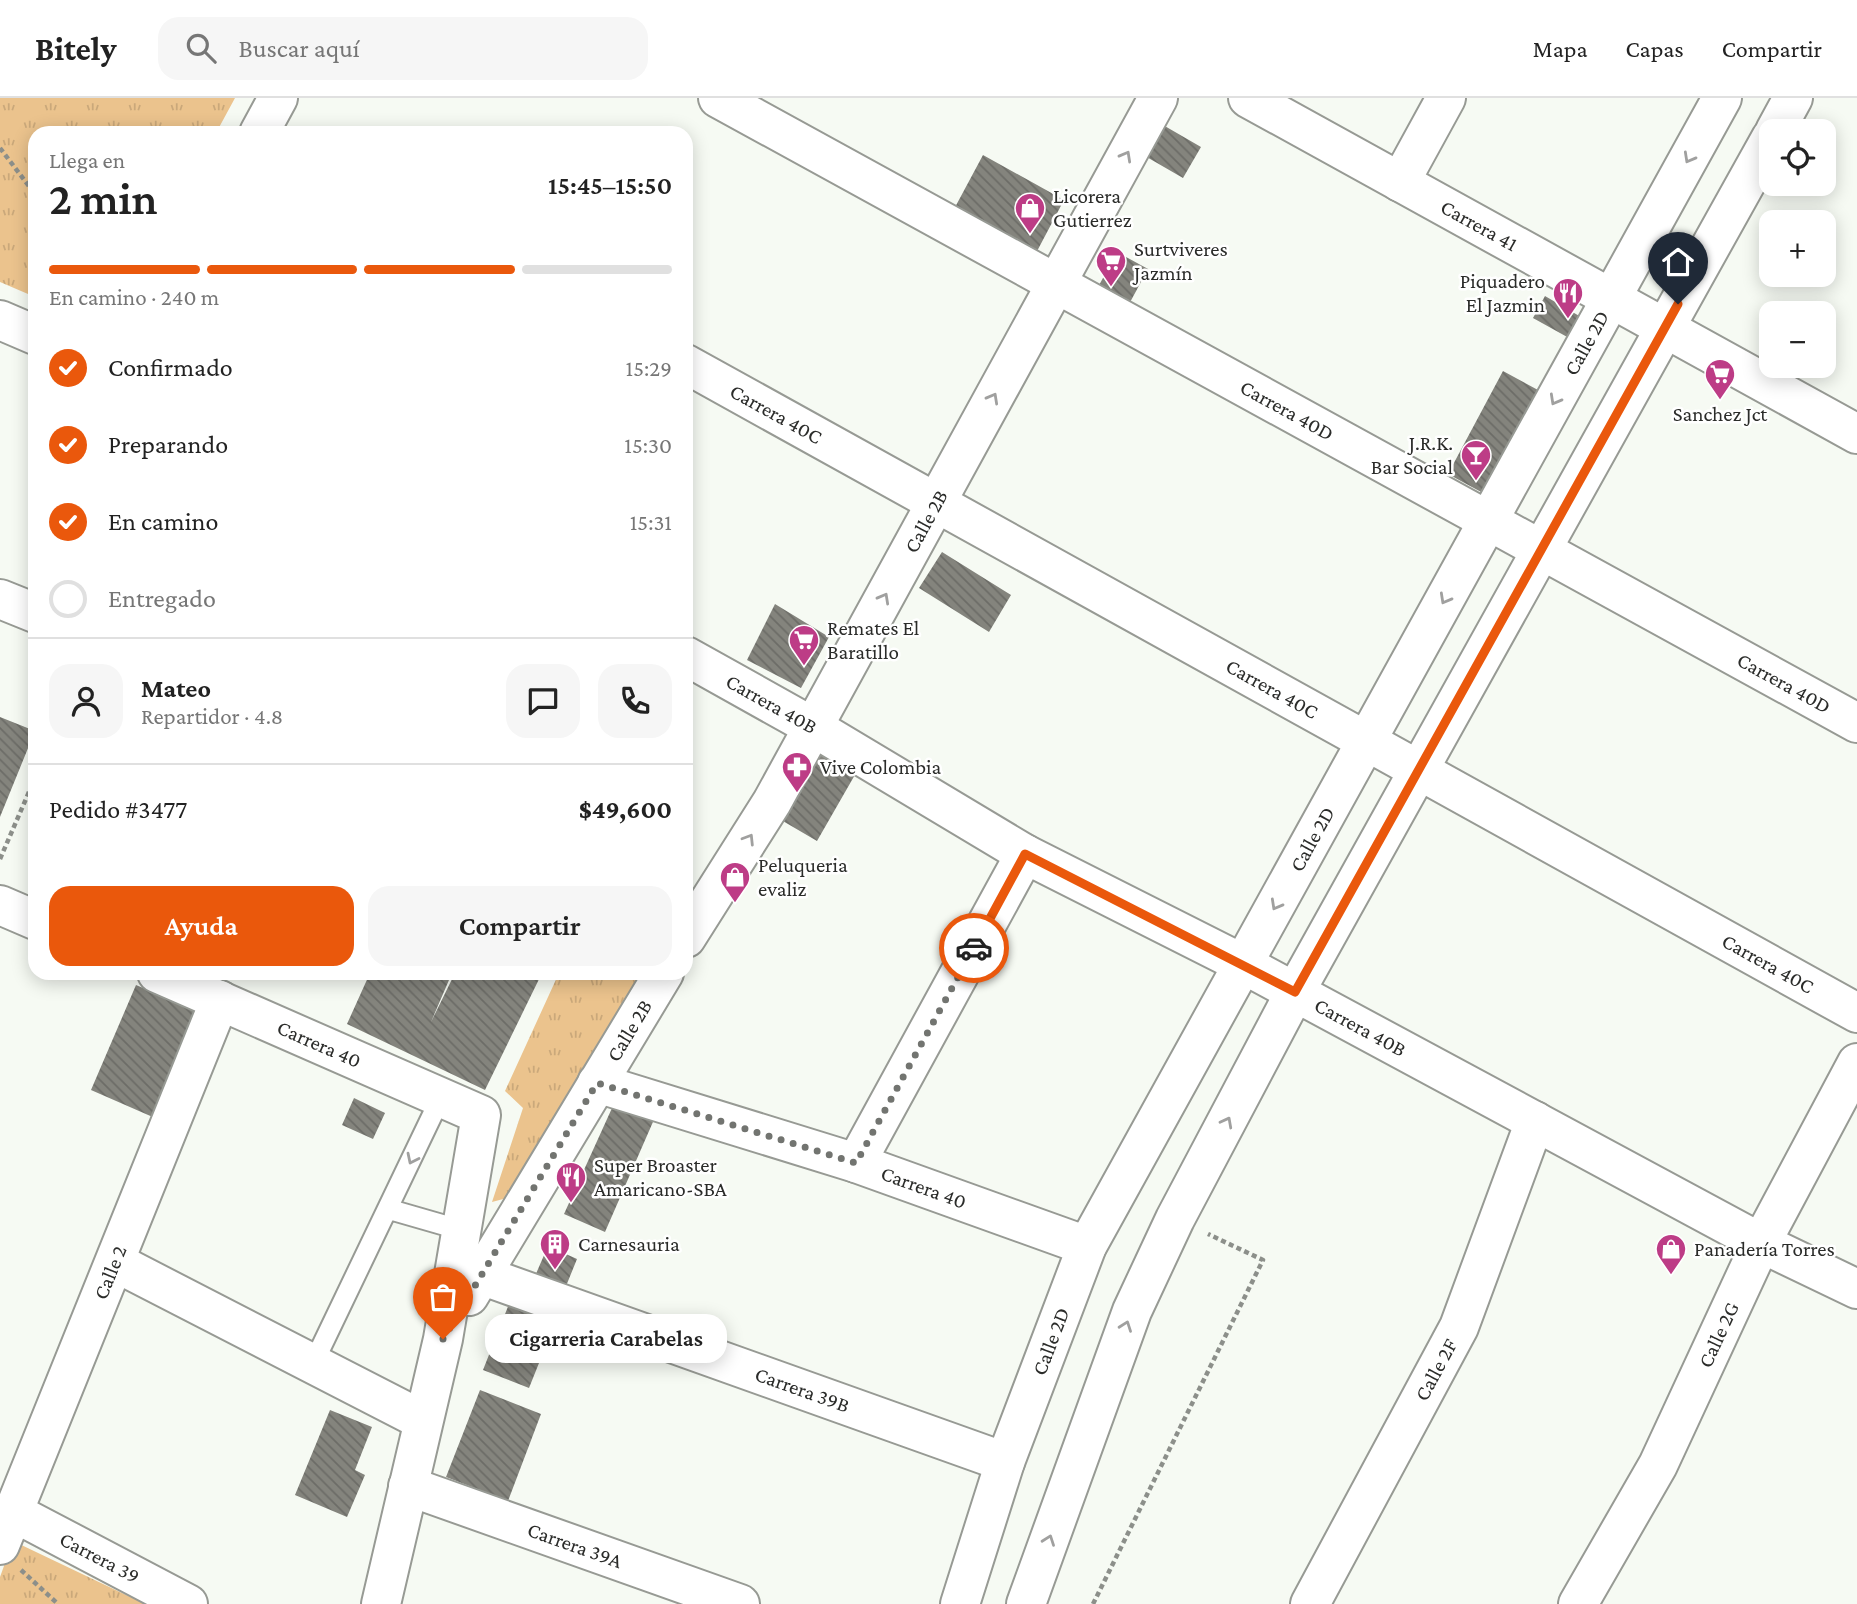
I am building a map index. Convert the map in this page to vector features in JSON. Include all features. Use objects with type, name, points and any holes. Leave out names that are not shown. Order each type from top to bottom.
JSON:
[{"type":"street","name":"Carrera 40D","points":[[719,98],[1857,723]]},
{"type":"street","name":"Calle 2B","points":[[693,927],[772,802],[1158,98]]},
{"type":"street","name":"Carrera 41","points":[[1248,98],[1857,433]]},
{"type":"street","points":[[1400,182],[1446,98]]},
{"type":"street","name":"Calle 2D","points":[[960,1604],[1005,1462],[1087,1246],[1722,98]]},
{"type":"street","points":[[1782,119],[1793,98]]},
{"type":"street","points":[[1026,1604],[1132,1311],[1175,1219],[1295,992],[1759,160]]},
{"type":"street","points":[[0,320],[28,332]]},
{"type":"street","name":"Carrera 40C","points":[[693,368],[1857,1013]]},
{"type":"street","points":[[0,599],[28,610]]},
{"type":"street","name":"Carrera 40B","points":[[693,660],[813,727],[1025,854],[1243,964],[1761,1243],[1857,1289]]},
{"type":"street","points":[[856,1163],[1025,854]]},
{"type":"street","points":[[0,905],[28,917]]},
{"type":"street","name":"Carrera 40","points":[[173,980],[481,1115]]},
{"type":"street","name":"Calle 2B","points":[[443,1339],[660,980]]},
{"type":"street","name":"Calle 2","points":[[10,1541],[115,1262],[220,1000]]},
{"type":"street","name":"Calle 2G","points":[[1578,1604],[1658,1465],[1761,1243],[1857,1063]]},
{"type":"street","name":"Carrera 40","points":[[597,1083],[856,1163],[1087,1246]]},
{"type":"street","name":"Calle 2B","points":[[381,1604],[443,1339],[481,1115]]},
{"type":"street","name":"Calle 2F","points":[[1310,1604],[1459,1327],[1535,1121]]},
{"type":"street","points":[[115,1262],[422,1420]]},
{"type":"street","name":"Carrera 39B","points":[[481,1275],[1005,1462]]},
{"type":"street","name":"Carrera 39A","points":[[408,1486],[740,1604]]},
{"type":"street","name":"Carrera 39","points":[[10,1541],[188,1604]]},
{"type":"lane","points":[[313,1364],[441,1097]]},
{"type":"lane","points":[[388,1209],[461,1230]]},
{"type":"path","points":[[0,148],[28,185]]},
{"type":"path","points":[[0,859],[28,794]]},
{"type":"path","points":[[1093,1604],[1263,1260],[1175,1219]]},
{"type":"path","points":[[10,1541],[58,1604]]},
{"type":"green space","points":[[0,98],[235,98],[220,126],[28,126],[28,294],[0,282]]},
{"type":"green space","points":[[556,980],[645,980],[507,1198],[492,1202],[523,1108],[505,1091]]},
{"type":"green space","points":[[13,1541],[145,1604],[0,1604],[0,1577]]},
{"type":"building","points":[[1163,125],[1201,147],[1183,178],[1145,156]]},
{"type":"building","points":[[983,155],[1064,200],[1035,255],[953,211]]},
{"type":"building","points":[[1117,252],[1148,269],[1128,306],[1097,289]]},
{"type":"building","points":[[1545,296],[1581,317],[1569,338],[1533,318]]},
{"type":"building","points":[[1503,371],[1538,390],[1483,493],[1448,474]]},
{"type":"building","points":[[942,552],[1011,595],[989,632],[919,588]]},
{"type":"building","points":[[775,604],[829,637],[801,688],[747,660]]},
{"type":"building","points":[[0,717],[28,728],[28,748],[0,817]]},
{"type":"building","points":[[816,749],[856,773],[817,841],[776,817]]},
{"type":"building","points":[[367,980],[449,980],[431,1022],[452,980],[539,980],[485,1090],[347,1024]]},
{"type":"building","points":[[136,985],[200,1012],[155,1118],[91,1090]]},
{"type":"building","points":[[617,1097],[656,1115],[605,1232],[564,1214]]},
{"type":"building","points":[[354,1098],[385,1113],[373,1139],[342,1125]]},
{"type":"building","name":"Carnesauria","points":[[548,1246],[577,1259],[562,1296],[532,1283]]},
{"type":"building","points":[[509,1304],[555,1323],[529,1388],[483,1370]]},
{"type":"building","points":[[480,1390],[541,1414],[508,1501],[446,1477]]},
{"type":"building","points":[[330,1410],[372,1427],[355,1470],[365,1475],[347,1517],[295,1495]]},
{"type":"way so far","points":[[443,1339],[597,1083],[856,1163],[974,948]]},
{"type":"place","name":"Licorera Gutierrez","points":[[1030,235]]},
{"type":"place","name":"Surtviveres Jazmín","points":[[1111,288]]},
{"type":"place","name":"Piquadero El Jazmin","points":[[1568,320]]},
{"type":"place","name":"Sanchez Jct","points":[[1720,401]]},
{"type":"place","name":"J.R.K. Bar Social","points":[[1476,482]]},
{"type":"place","name":"Remates El Baratillo","points":[[804,667]]},
{"type":"place","name":"Vive Colombia","points":[[797,794]]},
{"type":"place","name":"Peluqueria evaliz","points":[[735,904]]},
{"type":"place","name":"Super Broaster Amaricano-SBA","points":[[571,1204]]},
{"type":"place","name":"Carnesauria","points":[[555,1271]]},
{"type":"place","name":"Panadería Torres","points":[[1671,1276]]},
{"type":"place","name":"Cigarreria Carabelas","points":[[443,1339]]},
{"type":"route","points":[[974,948],[1025,854],[1295,992],[1678,304]]}]
